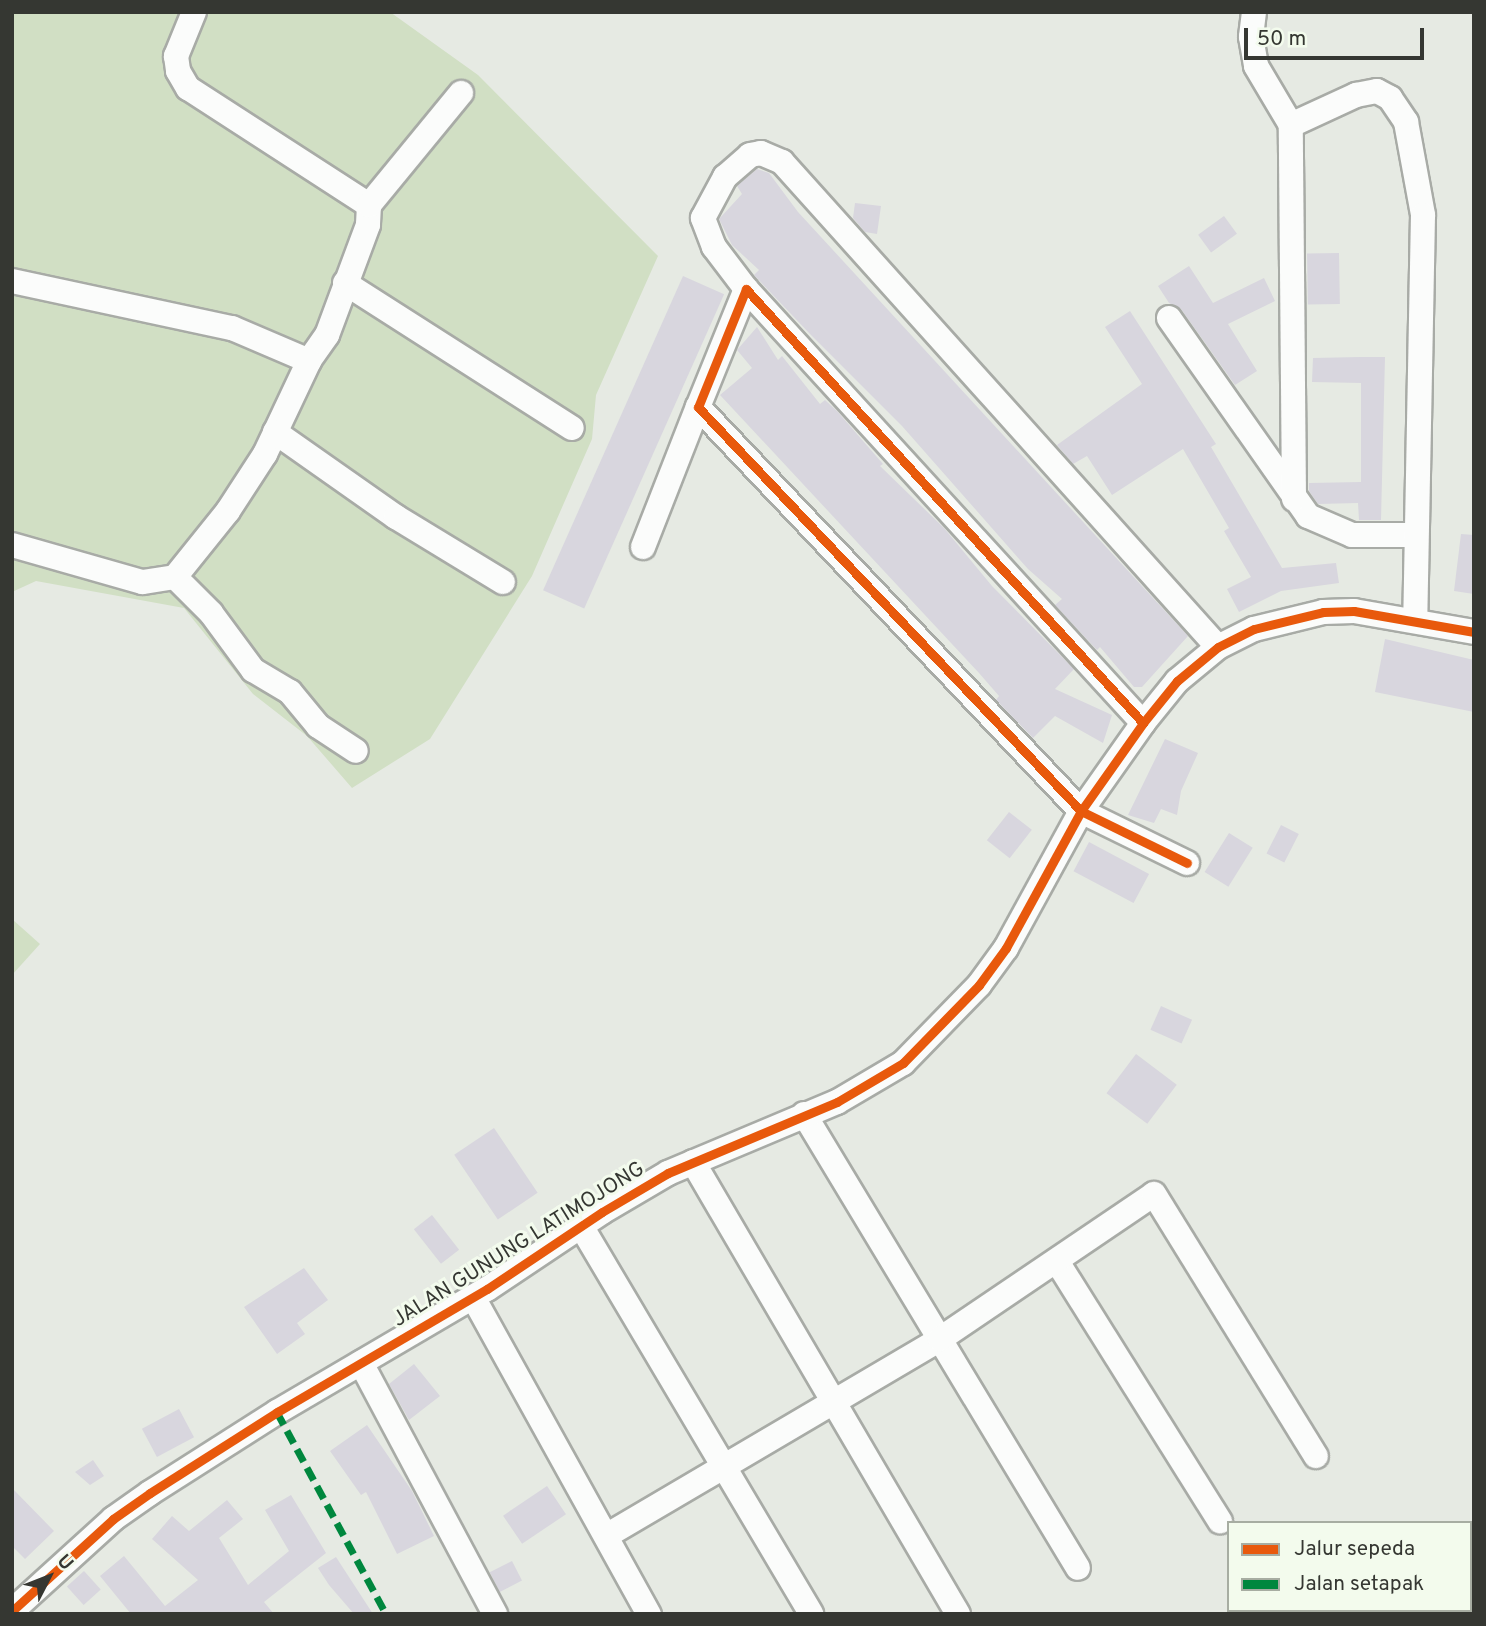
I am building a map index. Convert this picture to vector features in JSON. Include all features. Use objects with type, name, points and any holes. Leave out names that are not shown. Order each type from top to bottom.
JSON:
[{"type":"street","points":[[194,12],[177,55],[178,71],[188,88],[369,205]]},
{"type":"street","points":[[1254,12],[1251,37],[1256,66],[1291,125],[1294,499]]},
{"type":"street","points":[[1291,125],[1356,95],[1377,91],[1390,98],[1406,122],[1423,215],[1415,621]]},
{"type":"street","points":[[12,545],[142,582],[175,577],[228,511],[275,432],[310,361],[327,335],[368,225],[369,205],[461,93]]},
{"type":"street","points":[[1143,723],[746,289],[714,247],[703,218],[709,201],[726,177],[750,155],[761,153],[782,162],[1218,647]]},
{"type":"street","points":[[12,281],[232,328],[310,361]]},
{"type":"street","points":[[345,283],[572,428]]},
{"type":"street","points":[[643,547],[746,289]]},
{"type":"street","points":[[1169,318],[1308,516],[1335,531],[1416,535]]},
{"type":"street","points":[[698,407],[1081,811],[1187,863]]},
{"type":"street","points":[[275,432],[396,517],[503,582]]},
{"type":"street","points":[[175,577],[211,613],[253,670],[290,692],[318,726],[356,751]]},
{"type":"street","name":"JALAN GUNUNG LATIMOJONG","points":[[12,1611],[113,1519],[211,1452],[473,1297],[581,1226],[693,1162],[837,1102],[903,1063],[944,1024],[1006,948],[1081,811],[1143,723],[1177,681],[1218,647],[1254,629],[1323,612],[1354,611],[1474,632]]},
{"type":"street","points":[[804,1114],[1078,1568]]},
{"type":"street","points":[[693,1162],[835,1399],[958,1614]]},
{"type":"street","points":[[606,1536],[940,1339],[1058,1264],[1154,1195],[1316,1456]]},
{"type":"street","points":[[581,1226],[811,1614]]},
{"type":"street","points":[[1058,1264],[1220,1521]]},
{"type":"street","points":[[473,1297],[649,1614]]},
{"type":"street","points":[[361,1363],[495,1614]]},
{"type":"green space","points":[[12,12],[390,12],[478,75],[658,256],[596,395],[592,439],[532,576],[430,739],[352,788],[307,736],[253,694],[184,608],[36,581],[12,592]]},
{"type":"green space","points":[[12,919],[40,944],[12,975]]},
{"type":"building","points":[[757,169],[769,173],[798,212],[1188,636],[1142,687],[1134,687],[1100,647],[1097,650],[1055,605],[1062,599],[1028,569],[902,426],[754,275],[759,270],[732,245],[719,219],[742,194],[737,186]]},
{"type":"building","points":[[855,203],[881,206],[877,234],[865,232],[853,218]]},
{"type":"building","points":[[1224,216],[1237,234],[1211,253],[1198,235]]},
{"type":"building","points":[[1339,253],[1340,304],[1308,305],[1307,254]]},
{"type":"building","points":[[1189,266],[1213,303],[1264,278],[1275,301],[1228,324],[1257,371],[1235,385],[1181,309],[1169,303],[1158,286]]},
{"type":"building","points":[[683,276],[724,294],[584,609],[543,590]]},
{"type":"building","points":[[1130,311],[1216,444],[1211,447],[1282,568],[1336,563],[1339,583],[1281,591],[1239,612],[1227,589],[1251,577],[1224,531],[1229,528],[1183,449],[1112,495],[1087,456],[1073,464],[1057,445],[1142,384],[1105,327]]},
{"type":"building","points":[[757,327],[778,360],[782,356],[820,404],[825,400],[837,411],[883,464],[880,466],[944,528],[992,586],[1074,669],[1055,689],[1112,715],[1103,743],[1055,716],[1033,738],[996,700],[999,696],[979,673],[720,395],[752,368],[737,350]]},
{"type":"building","points":[[1385,357],[1381,520],[1359,520],[1358,503],[1318,504],[1309,491],[1309,483],[1361,482],[1361,383],[1312,382],[1313,358]]},
{"type":"building","points":[[1461,534],[1474,535],[1474,594],[1454,591]]},
{"type":"building","points":[[1385,639],[1474,660],[1474,712],[1375,692]]},
{"type":"building","points":[[1165,739],[1198,753],[1181,791],[1177,815],[1161,809],[1154,823],[1128,815]]},
{"type":"building","points":[[1009,812],[1032,830],[1010,858],[987,840]]},
{"type":"building","points":[[1281,825],[1299,834],[1284,863],[1266,854]]},
{"type":"building","points":[[1229,833],[1253,848],[1228,887],[1205,872]]},
{"type":"building","points":[[1089,842],[1149,874],[1134,903],[1074,871]]},
{"type":"building","points":[[1161,1006],[1192,1020],[1181,1044],[1150,1030]]},
{"type":"building","points":[[1136,1054],[1177,1085],[1147,1124],[1107,1093]]},
{"type":"building","points":[[494,1128],[538,1193],[498,1220],[454,1155]]},
{"type":"building","points":[[432,1215],[459,1250],[441,1264],[414,1229]]},
{"type":"building","points":[[304,1268],[328,1300],[297,1323],[305,1334],[277,1354],[244,1307]]},
{"type":"building","points":[[414,1364],[440,1396],[409,1420],[389,1384]]},
{"type":"building","points":[[179,1409],[194,1437],[157,1457],[142,1429]]},
{"type":"building","points":[[367,1425],[412,1491],[434,1536],[397,1554],[366,1492],[361,1495],[330,1451]]},
{"type":"building","points":[[93,1460],[104,1476],[90,1485],[75,1472]]},
{"type":"building","points":[[547,1486],[566,1514],[522,1544],[503,1516]]},
{"type":"building","points":[[12,1488],[54,1531],[25,1559],[12,1546]]},
{"type":"building","points":[[291,1495],[326,1553],[264,1602],[274,1614],[131,1614],[100,1576],[124,1556],[165,1606],[198,1580],[152,1539],[172,1516],[189,1531],[227,1500],[243,1519],[219,1538],[248,1585],[289,1551],[265,1510]]},
{"type":"building","points":[[336,1557],[373,1614],[354,1614],[329,1585],[318,1568]]},
{"type":"building","points":[[512,1561],[522,1581],[500,1592],[490,1572]]},
{"type":"building","points":[[84,1571],[101,1590],[84,1605],[67,1586]]},
{"type":"marked path","points":[[277,1412],[386,1614]]},
{"type":"cycle path","points":[[1143,723],[746,289],[698,407],[1081,811],[1187,863]]},
{"type":"cycle path","points":[[12,1611],[113,1519],[150,1493],[277,1412],[487,1289],[602,1212],[668,1173],[837,1102],[903,1063],[979,985],[1006,948],[1081,811],[1143,723],[1177,681],[1218,647],[1254,629],[1323,612],[1354,611],[1474,632]]}]
